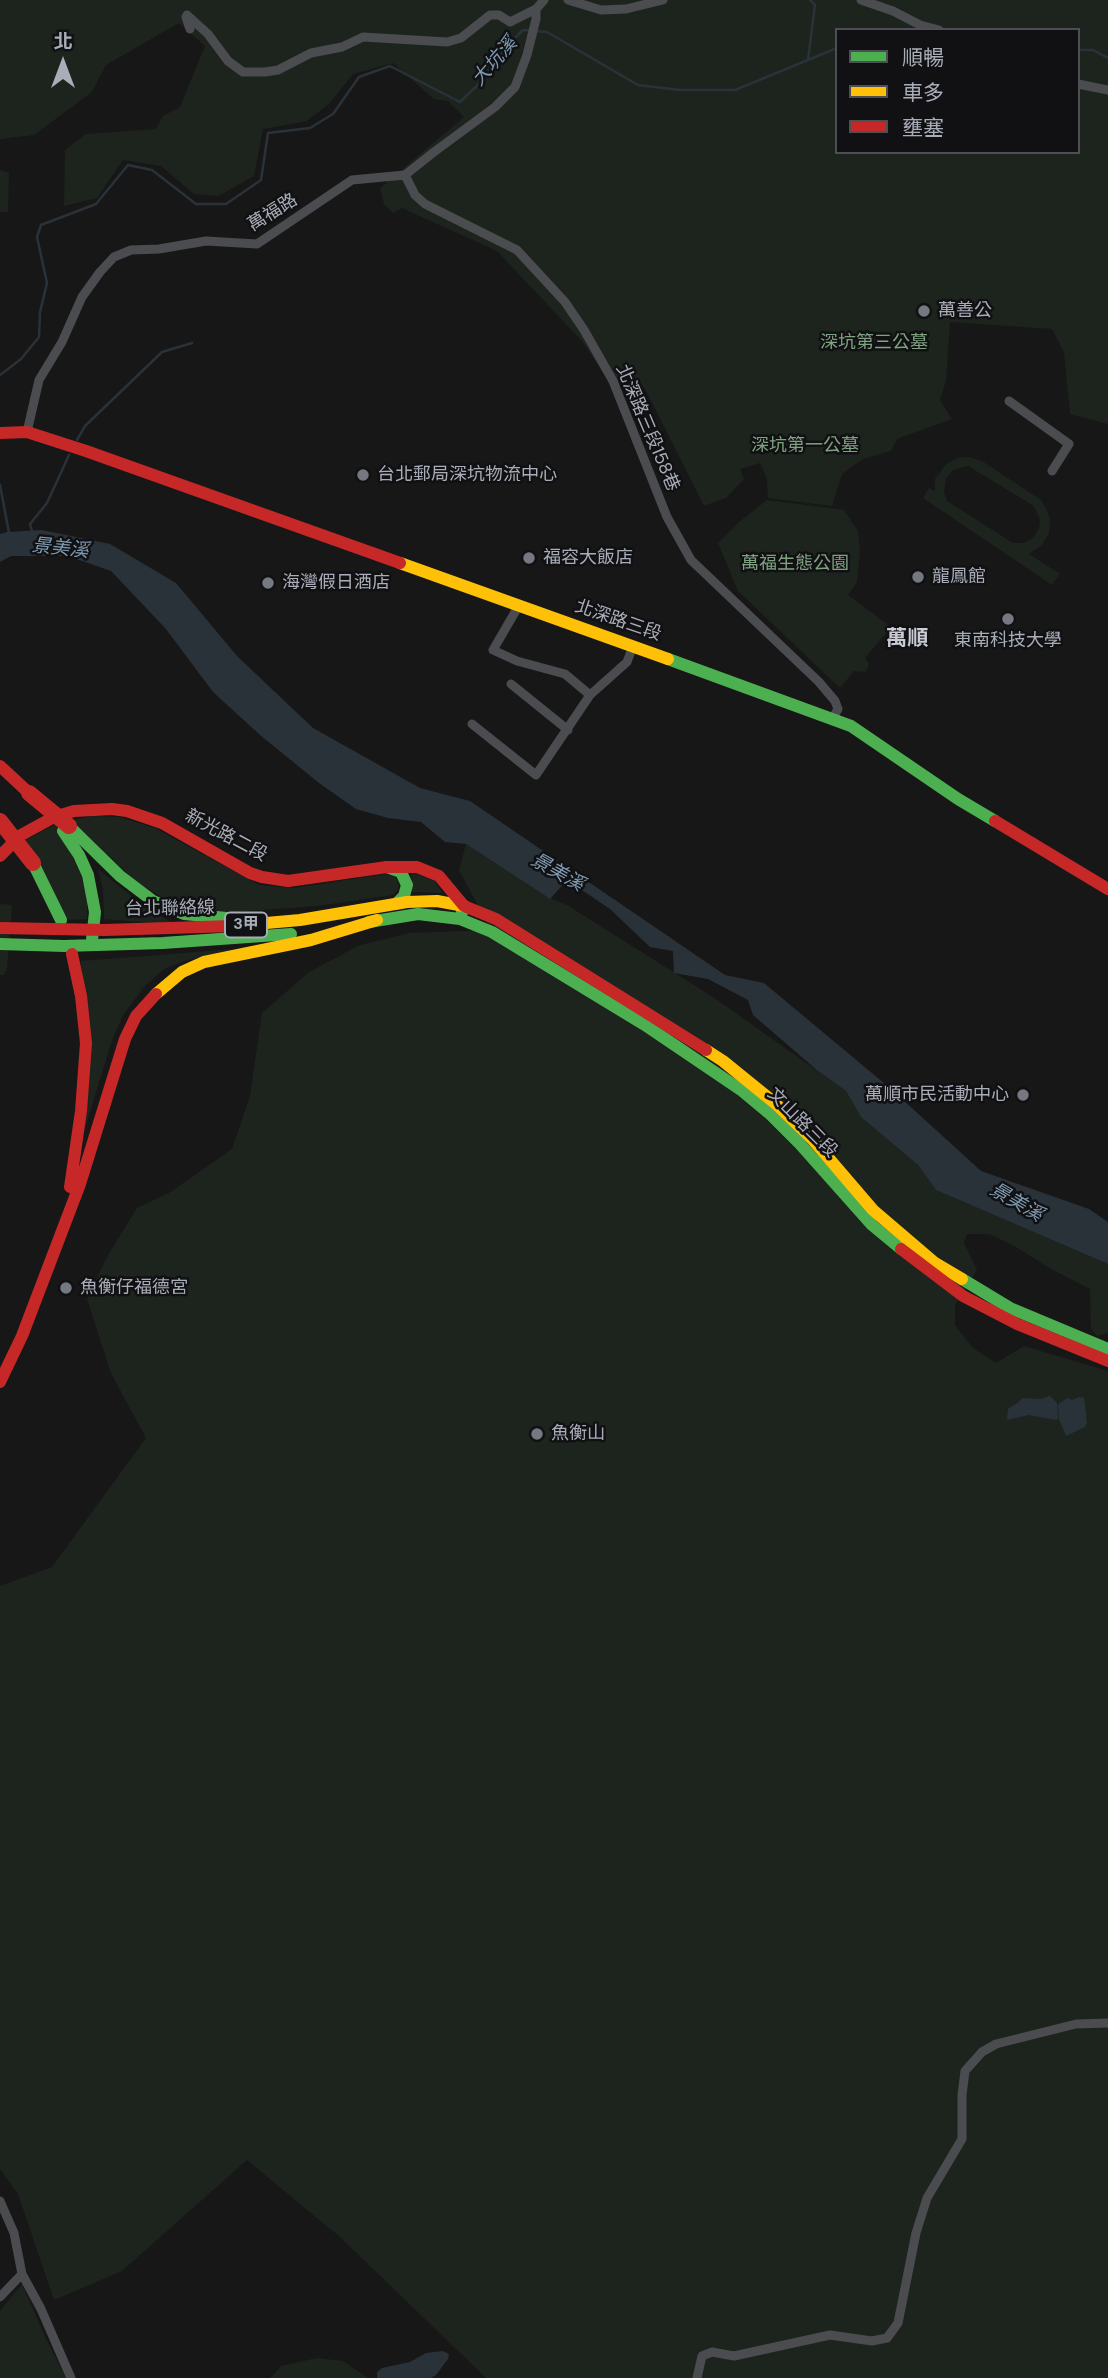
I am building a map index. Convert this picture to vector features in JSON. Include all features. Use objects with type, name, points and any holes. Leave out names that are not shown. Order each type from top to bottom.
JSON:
[{"type":"main road","points":[[0,433],[27,432]]},
{"type":"main road","name":"北深路三段","points":[[27,432],[834,718],[850,726],[958,800],[1108,889]]},
{"type":"main road","points":[[0,766],[130,885],[167,908],[184,914],[221,918],[331,916]]},
{"type":"main road","name":"新光路二段","points":[[0,856],[21,835],[54,817],[74,811],[112,809],[127,811],[162,823],[250,873],[274,880],[301,880],[387,867],[405,866],[429,870],[445,881],[462,912]]},
{"type":"main road","points":[[0,821],[33,863],[60,924]]},
{"type":"main road","points":[[66,828],[88,875],[94,897],[93,937]]},
{"type":"main road","points":[[387,867],[401,872],[407,885],[404,896],[396,904]]},
{"type":"main road","name":"台北聯絡線","points":[[0,944],[68,950],[93,937],[331,916],[396,904],[437,901],[462,912]]},
{"type":"main road","name":"台北聯絡線","points":[[0,928],[60,924],[93,937],[272,936],[418,914],[462,912]]},
{"type":"main road","name":"文山路三段","points":[[462,912],[496,919],[723,1061],[776,1104],[813,1140],[873,1210],[935,1263],[991,1304],[1044,1336],[1108,1361]]},
{"type":"main road","points":[[0,1382],[22,1336],[79,1184],[125,1039],[136,1016],[149,1000],[182,972],[204,962],[311,940],[377,920]]},
{"type":"main road","points":[[57,1240],[71,1184],[85,1080],[85,1020],[68,950]]},
{"type":"main road","name":"文山路三段","points":[[991,1304],[1010,1308],[1108,1349]]},
{"type":"street","points":[[405,175],[495,107],[515,87],[527,55],[536,14],[544,0]]},
{"type":"street","points":[[568,0],[601,10],[626,9],[663,0]]},
{"type":"street","points":[[861,0],[883,6],[931,28]]},
{"type":"street","points":[[190,29],[187,15],[208,34],[228,61],[243,72],[265,72],[278,70],[311,54],[342,47],[363,37],[447,42],[461,38],[490,15],[499,15],[510,22],[536,14]]},
{"type":"street","points":[[1080,84],[1108,90]]},
{"type":"street","name":"萬福路","points":[[27,432],[38,380],[62,342],[82,297],[114,257],[131,250],[159,249],[206,241],[257,244],[352,180],[405,175]]},
{"type":"street","name":"北深路三段158巷","points":[[405,175],[415,195],[425,204],[517,250],[565,302],[613,381],[667,517],[691,560],[819,681],[835,701],[838,709],[834,718]]},
{"type":"street","points":[[1009,401],[1069,444],[1052,471]]},
{"type":"street","points":[[518,607],[493,650],[505,657],[565,674],[590,695]]},
{"type":"street","points":[[472,724],[536,775],[590,695],[627,662],[633,646]]},
{"type":"street","points":[[512,684],[568,730]]},
{"type":"street","points":[[697,2378],[702,2356],[712,2352],[734,2356],[830,2335],[872,2341],[887,2338],[898,2323],[916,2233],[927,2198],[962,2139],[965,2071],[982,2052],[996,2044],[1076,2024],[1108,2023]]},
{"type":"street","points":[[0,2201],[14,2234],[22,2274],[41,2309],[71,2378]]},
{"type":"street","points":[[0,2297],[22,2274]]},
{"type":"green space","points":[[0,0],[1108,0],[1108,424],[1070,414],[1064,352],[1052,329],[950,322],[946,381],[940,400],[952,419],[897,439],[891,451],[863,459],[842,474],[832,506],[768,498],[767,479],[760,463],[740,469],[744,479],[726,498],[704,506],[644,387],[609,382],[582,341],[497,251],[402,208],[393,213],[384,204],[380,188],[464,117],[448,101],[434,99],[393,63],[353,74],[330,103],[307,121],[263,129],[254,176],[218,196],[194,194],[161,166],[123,160],[97,198],[64,206],[65,150],[86,134],[156,129],[163,116],[180,107],[205,46],[179,23],[106,65],[92,92],[34,135],[0,139]]},
{"type":"green space","points":[[0,170],[9,173],[8,212],[0,212]]},
{"type":"green space","points":[[969,457],[982,461],[1041,500],[1050,519],[1049,533],[1042,545],[1029,554],[1060,574],[1052,585],[923,498],[929,488],[935,491],[935,479],[946,464],[957,458]],"holes":[[[968,466],[1034,506],[1040,520],[1039,529],[1033,538],[1024,543],[1013,543],[947,501],[944,492],[946,478],[953,470]]]},
{"type":"green space","name":"萬福生態公園","points":[[767,500],[844,510],[858,531],[860,551],[857,582],[848,595],[891,627],[865,658],[869,664],[866,672],[854,671],[840,688],[738,591],[718,543]]},
{"type":"green space","points":[[93,816],[119,817],[155,828],[259,885],[294,888],[387,874],[395,876],[399,883],[398,890],[393,895],[317,906],[234,912],[196,909],[165,899],[135,881],[74,822],[71,852],[87,891],[87,919],[68,920],[22,842],[58,823]]},
{"type":"green space","points":[[466,844],[545,896],[567,905],[713,997],[846,1091],[861,1117],[918,1165],[936,1190],[1108,1264],[1108,1333],[1097,1336],[1091,1329],[1090,1289],[989,1234],[967,1234],[964,1243],[977,1270],[955,1305],[955,1325],[973,1348],[996,1363],[1024,1346],[1108,1371],[1108,2378],[486,2378],[340,2237],[247,2160],[122,2271],[54,2300],[18,2194],[0,2169],[0,1586],[52,1567],[146,1438],[111,1373],[87,1299],[108,1255],[137,1208],[169,1193],[232,1149],[250,1096],[262,1013],[309,972],[360,945],[410,933],[491,930],[459,870]]},
{"type":"green space","points":[[98,869],[145,907],[176,925],[104,919],[103,891]]},
{"type":"green space","points":[[411,872],[434,881],[443,893],[412,892]]},
{"type":"green space","points":[[0,904],[12,905],[7,968],[4,975],[0,975]]},
{"type":"green space","points":[[234,949],[184,961],[164,969],[144,987],[123,1015],[111,1043],[85,1129],[81,961]]},
{"type":"green space","points":[[22,2284],[66,2378],[0,2378],[0,2311]]},
{"type":"green space","points":[[317,2358],[343,2361],[368,2378],[270,2378],[281,2366]]},
{"type":"water","name":"景美溪","points":[[42,530],[110,544],[176,583],[237,656],[313,728],[420,788],[470,801],[725,975],[764,983],[891,1089],[981,1171],[1089,1209],[1108,1222],[1108,1264],[936,1190],[918,1165],[861,1117],[846,1091],[818,1071],[753,1015],[748,1000],[708,979],[674,973],[673,951],[650,947],[610,909],[567,880],[550,899],[466,844],[445,842],[421,822],[388,818],[356,809],[260,735],[213,692],[166,629],[111,571],[68,556],[11,556],[0,562],[0,534]]},
{"type":"water","points":[[1050,1396],[1057,1403],[1058,1419],[1029,1415],[1007,1420],[1008,1409],[1022,1398],[1040,1399]]},
{"type":"water","points":[[1068,1398],[1072,1400],[1084,1398],[1087,1423],[1085,1427],[1066,1436],[1059,1419],[1058,1404]]},
{"type":"water","points":[[443,2351],[449,2354],[448,2359],[431,2378],[377,2378],[377,2372],[382,2368],[410,2362],[426,2353]]},
{"type":"waterway","points":[[808,60],[815,5],[810,0]]},
{"type":"waterway","name":"大坑溪","points":[[0,375],[21,359],[39,337],[40,312],[47,283],[37,237],[41,225],[96,204],[128,165],[152,170],[196,204],[226,204],[261,180],[268,133],[310,128],[333,114],[359,77],[390,66],[460,102],[481,82],[523,30],[547,32],[638,85],[680,90],[735,90],[835,49]]},
{"type":"waterway","name":"大坑溪","points":[[1080,50],[1093,50],[1108,58]]},
{"type":"waterway","points":[[77,440],[85,426],[162,352],[192,343]]},
{"type":"waterway","name":"景美溪","points":[[32,531],[30,524],[47,503],[69,455]]},
{"type":"waterway","name":"大坑溪","points":[[0,485],[9,533]]},
{"type":"traffic: fast","points":[[668,659],[851,726],[995,821]]},
{"type":"traffic: fast","points":[[69,826],[120,876],[153,901],[184,914],[227,918]]},
{"type":"traffic: fast","points":[[63,831],[88,875],[95,912],[92,940]]},
{"type":"traffic: fast","points":[[33,863],[61,920]]},
{"type":"traffic: fast","points":[[387,867],[401,872],[407,885],[404,896],[396,904]]},
{"type":"traffic: fast","points":[[463,909],[460,919],[492,932],[645,1025],[741,1090],[800,1144],[872,1225],[901,1249]]},
{"type":"traffic: fast","points":[[369,922],[418,914],[460,919]]},
{"type":"traffic: fast","points":[[0,944],[64,946],[163,943],[291,934]]},
{"type":"traffic: fast","points":[[962,1279],[1010,1308],[1108,1349]]},
{"type":"traffic: slow","points":[[400,563],[668,659]]},
{"type":"traffic: slow","points":[[233,926],[300,920],[407,902],[437,901],[464,906]]},
{"type":"traffic: slow","points":[[156,994],[182,972],[204,962],[311,940],[377,920]]},
{"type":"traffic: slow","points":[[706,1050],[776,1104],[813,1140],[873,1210],[935,1263],[962,1279]]},
{"type":"traffic: jam","points":[[0,433],[27,432],[86,451],[400,563]]},
{"type":"traffic: jam","points":[[0,766],[29,793]]},
{"type":"traffic: jam","points":[[29,793],[69,826]]},
{"type":"traffic: jam","points":[[0,856],[21,835],[54,817],[74,811],[112,809],[127,811],[162,823],[250,873],[262,877],[288,881],[387,867],[417,867],[439,876],[464,906]]},
{"type":"traffic: jam","points":[[0,821],[33,863]]},
{"type":"traffic: jam","points":[[995,821],[1108,889]]},
{"type":"traffic: jam","points":[[464,906],[496,919],[706,1050]]},
{"type":"traffic: jam","points":[[0,928],[105,930],[233,926]]},
{"type":"traffic: jam","points":[[70,1187],[81,1111],[86,1043],[81,996],[72,954]]},
{"type":"traffic: jam","points":[[0,1382],[22,1336],[80,1184],[125,1039],[136,1016],[156,994]]},
{"type":"traffic: jam","points":[[901,1249],[963,1296],[1017,1324],[1108,1361]]},
{"type":"place","name":"萬善公","points":[[924,311]]},
{"type":"place","name":"台北郵局深坑物流中心","points":[[363,475]]},
{"type":"place","name":"福容大飯店","points":[[529,558]]},
{"type":"place","name":"龍鳳館","points":[[918,577]]},
{"type":"place","name":"海灣假日酒店","points":[[268,583]]},
{"type":"place","name":"東南科技大學","points":[[1008,619]]},
{"type":"place","name":"萬順市民活動中心","points":[[1023,1095]]},
{"type":"place","name":"魚衡仔福德宮","points":[[66,1288]]},
{"type":"place","name":"魚衡山","points":[[537,1434]]},
{"type":"district","name":"萬順","points":[[907,639]]},
{"type":"park label","name":"深坑第三公墓","points":[[874,343]]},
{"type":"park label","name":"深坑第一公墓","points":[[805,446]]}]
